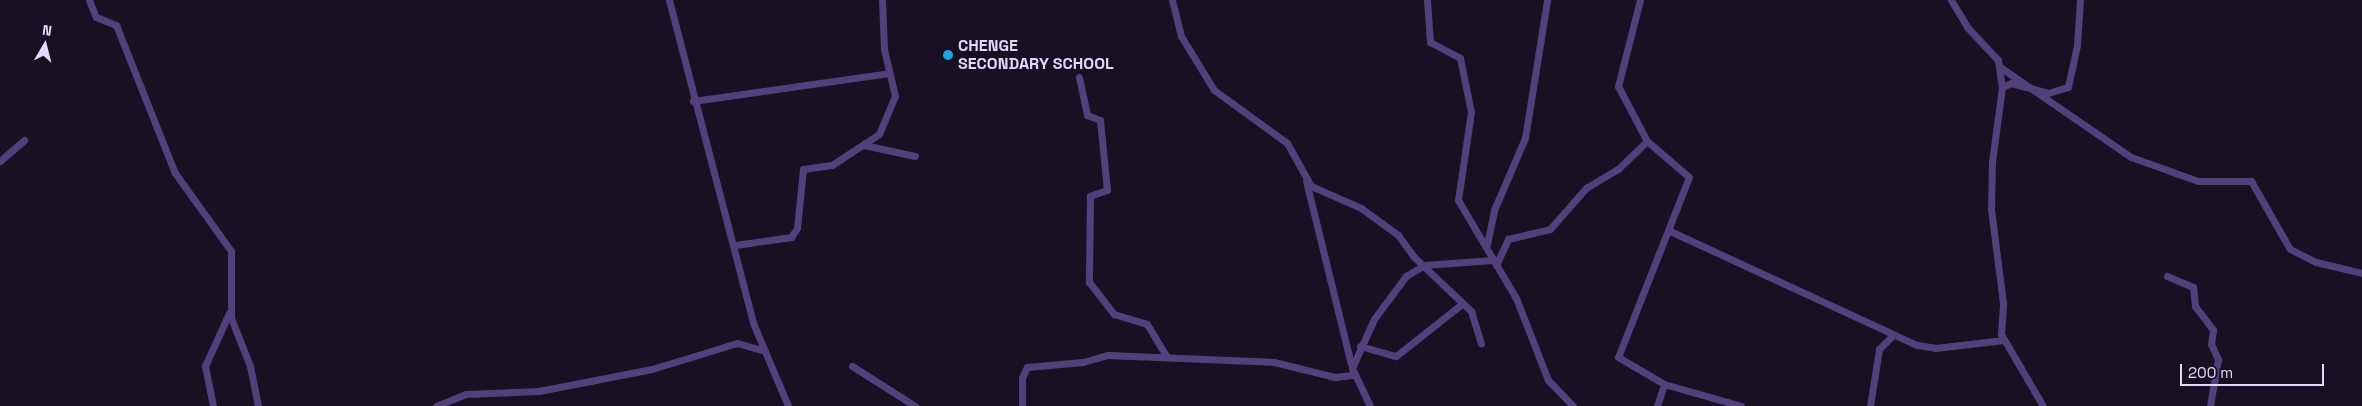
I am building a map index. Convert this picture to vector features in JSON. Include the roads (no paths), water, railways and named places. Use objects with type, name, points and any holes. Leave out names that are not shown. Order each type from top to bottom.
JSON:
[{"type":"street","points":[[89,0],[96,17],[116,24],[175,173],[230,252],[230,308],[258,406]]},
{"type":"street","points":[[669,0],[693,101],[735,245],[762,350],[787,404]]},
{"type":"street","points":[[735,245],[791,238],[797,228],[803,169],[832,165],[879,134],[894,105],[882,0]]},
{"type":"street","points":[[1172,0],[1182,36],[1214,90],[1287,143],[1306,181],[1349,341],[1352,372],[1366,392],[1370,406]]},
{"type":"street","points":[[1427,0],[1430,42],[1456,54],[1462,64],[1472,124],[1458,200],[1487,245],[1523,315],[1548,380],[1573,406]]},
{"type":"street","points":[[1487,245],[1494,210],[1524,138],[1547,0]]},
{"type":"street","points":[[1640,0],[1618,86],[1647,141],[1689,176],[1670,231],[1618,354],[1623,363],[1664,384],[1741,406]]},
{"type":"street","points":[[1951,0],[2000,67],[2040,92],[2131,158],[2209,183],[2251,181],[2290,249],[2316,262],[2362,273]]},
{"type":"street","points":[[2002,87],[2011,83],[2040,92],[2065,90],[2071,81],[2080,0]]},
{"type":"street","points":[[2000,67],[2002,87],[1992,162],[1991,209],[2004,340],[2043,406]]},
{"type":"street","points":[[693,101],[889,73]]},
{"type":"street","points":[[1079,77],[1087,115],[1099,118],[1107,182],[1105,194],[1090,196],[1089,282],[1114,314],[1147,324],[1166,356]]},
{"type":"street","points":[[0,161],[24,140]]},
{"type":"street","points":[[1495,262],[1508,239],[1550,229],[1586,188],[1618,170],[1647,141]]},
{"type":"street","points":[[864,145],[915,156]]},
{"type":"street","points":[[1306,181],[1361,208],[1398,235],[1424,265],[1463,303],[1476,320],[1481,344]]},
{"type":"street","points":[[1670,231],[1892,336],[1930,348],[2004,340]]},
{"type":"street","points":[[1352,372],[1360,346],[1406,276],[1424,265],[1495,262]]},
{"type":"street","points":[[2167,276],[2193,287],[2195,306],[2213,330],[2211,344],[2218,359],[2210,406]]},
{"type":"street","points":[[1360,346],[1396,356],[1463,303]]},
{"type":"street","points":[[213,406],[205,366],[230,308]]},
{"type":"street","points":[[1870,406],[1879,349],[1892,336]]},
{"type":"street","points":[[436,406],[466,394],[539,391],[652,369],[737,342],[762,350]]},
{"type":"street","points":[[1022,406],[1022,378],[1031,365],[1083,362],[1108,355],[1274,362],[1335,377],[1352,372]]},
{"type":"street","points":[[852,366],[913,406]]},
{"type":"street","points":[[1657,406],[1664,384]]},
{"type":"place","name":"CHENGE SECONDARY SCHOOL","points":[[948,55]]}]
